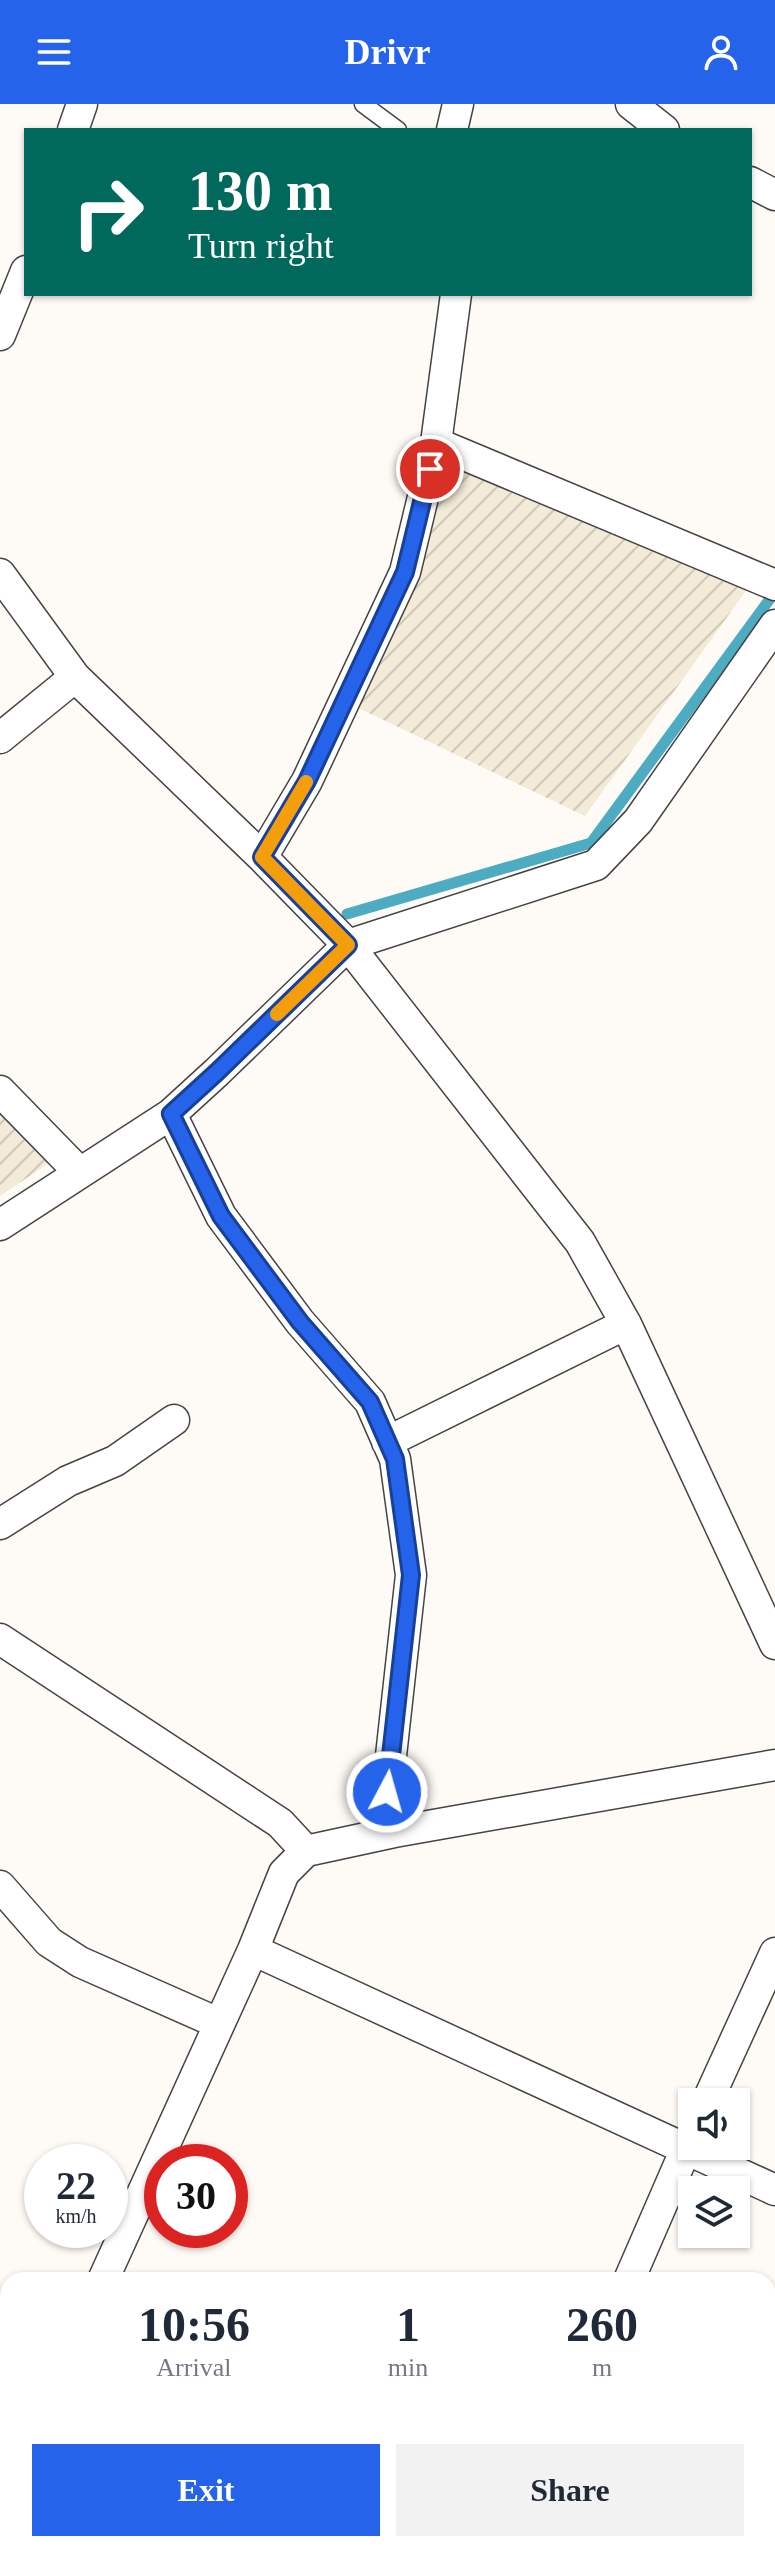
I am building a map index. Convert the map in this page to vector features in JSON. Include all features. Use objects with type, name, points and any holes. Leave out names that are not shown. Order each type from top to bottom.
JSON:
[{"type":"street","points":[[74,128],[82,104]]},
{"type":"street","points":[[452,128],[458,104]]},
{"type":"street","points":[[631,104],[661,128]]},
{"type":"street","points":[[752,183],[775,195]]},
{"type":"street","points":[[0,335],[24,276]]},
{"type":"street","points":[[262,857],[307,781],[405,572],[436,443],[456,296]]},
{"type":"street","points":[[436,443],[775,585]]},
{"type":"street","points":[[0,574],[75,677],[262,857],[348,945],[580,1242],[626,1324],[775,1644]]},
{"type":"street","points":[[0,1225],[171,1114],[348,945],[596,865],[638,821],[775,625]]},
{"type":"street","points":[[0,738],[75,677]]},
{"type":"street","points":[[0,1091],[79,1172]]},
{"type":"street","points":[[171,1114],[221,1216],[300,1322],[370,1402],[395,1459],[411,1575],[387,1792],[394,1832]]},
{"type":"street","points":[[387,1442],[626,1324]]},
{"type":"street","points":[[0,1524],[68,1481],[115,1461],[174,1420]]},
{"type":"street","points":[[0,1639],[280,1823],[306,1851]]},
{"type":"street","points":[[107,2272],[253,1950],[284,1873],[306,1851],[394,1832],[775,1765]]},
{"type":"street","points":[[0,1886],[49,1942],[80,1962],[218,2023]]},
{"type":"street","points":[[253,1950],[678,2137]]},
{"type":"street","points":[[713,2088],[775,1953]]},
{"type":"street","points":[[632,2272],[681,2160]]},
{"type":"street","points":[[721,2160],[775,2190]]},
{"type":"lane","points":[[363,104],[395,128]]},
{"type":"shaded area","points":[[448,462],[750,585],[585,816],[354,706],[416,575]]},
{"type":"shaded area","points":[[0,1108],[52,1161],[0,1196]]},
{"type":"waterway","points":[[347,914],[591,843],[775,592]]},
{"type":"slow traffic","points":[[277,1014],[348,945],[262,857],[306,782]]},
{"type":"route","points":[[387,1792],[411,1575],[395,1459],[370,1402],[300,1322],[221,1216],[171,1114],[348,945],[262,857],[307,781],[405,572],[430,469]]}]
